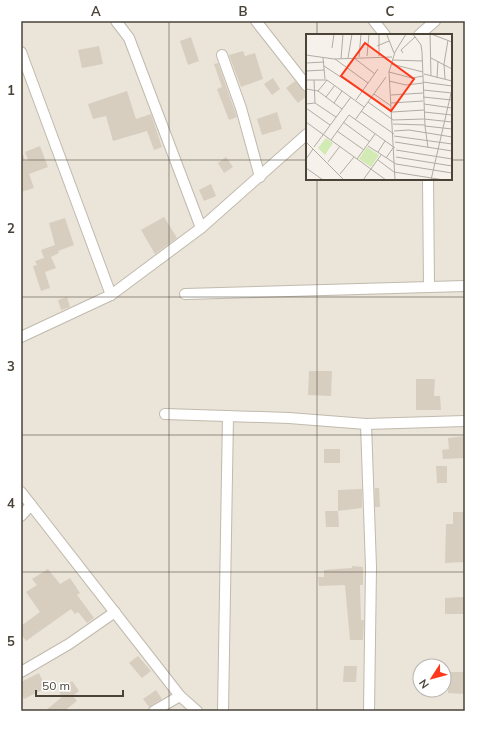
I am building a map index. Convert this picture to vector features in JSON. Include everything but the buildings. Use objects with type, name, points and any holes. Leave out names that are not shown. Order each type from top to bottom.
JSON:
[{"type":"street","points":[[116,21],[129,38],[201,228]]},
{"type":"street","points":[[256,21],[306,85]]},
{"type":"street","points":[[374,21],[384,34]]},
{"type":"street","points":[[423,33],[435,21]]},
{"type":"street","points":[[21,52],[111,295]]},
{"type":"street","points":[[222,54],[240,108],[260,177]]},
{"type":"street","points":[[21,336],[111,295],[201,228],[306,135]]},
{"type":"street","points":[[428,180],[429,286]]},
{"type":"street","points":[[184,294],[465,286]]},
{"type":"street","points":[[165,414],[289,418],[366,424],[465,421]]},
{"type":"street","points":[[222,711],[228,416]]},
{"type":"street","points":[[366,424],[371,567],[369,711]]},
{"type":"street","points":[[21,492],[180,696],[197,711]]},
{"type":"street","points":[[21,516],[31,504]]},
{"type":"street","points":[[21,672],[69,644],[115,612]]},
{"type":"street","points":[[154,711],[180,696]]},
{"type":"shaded area","points":[[21,21],[465,21],[465,711],[21,711]]}]
